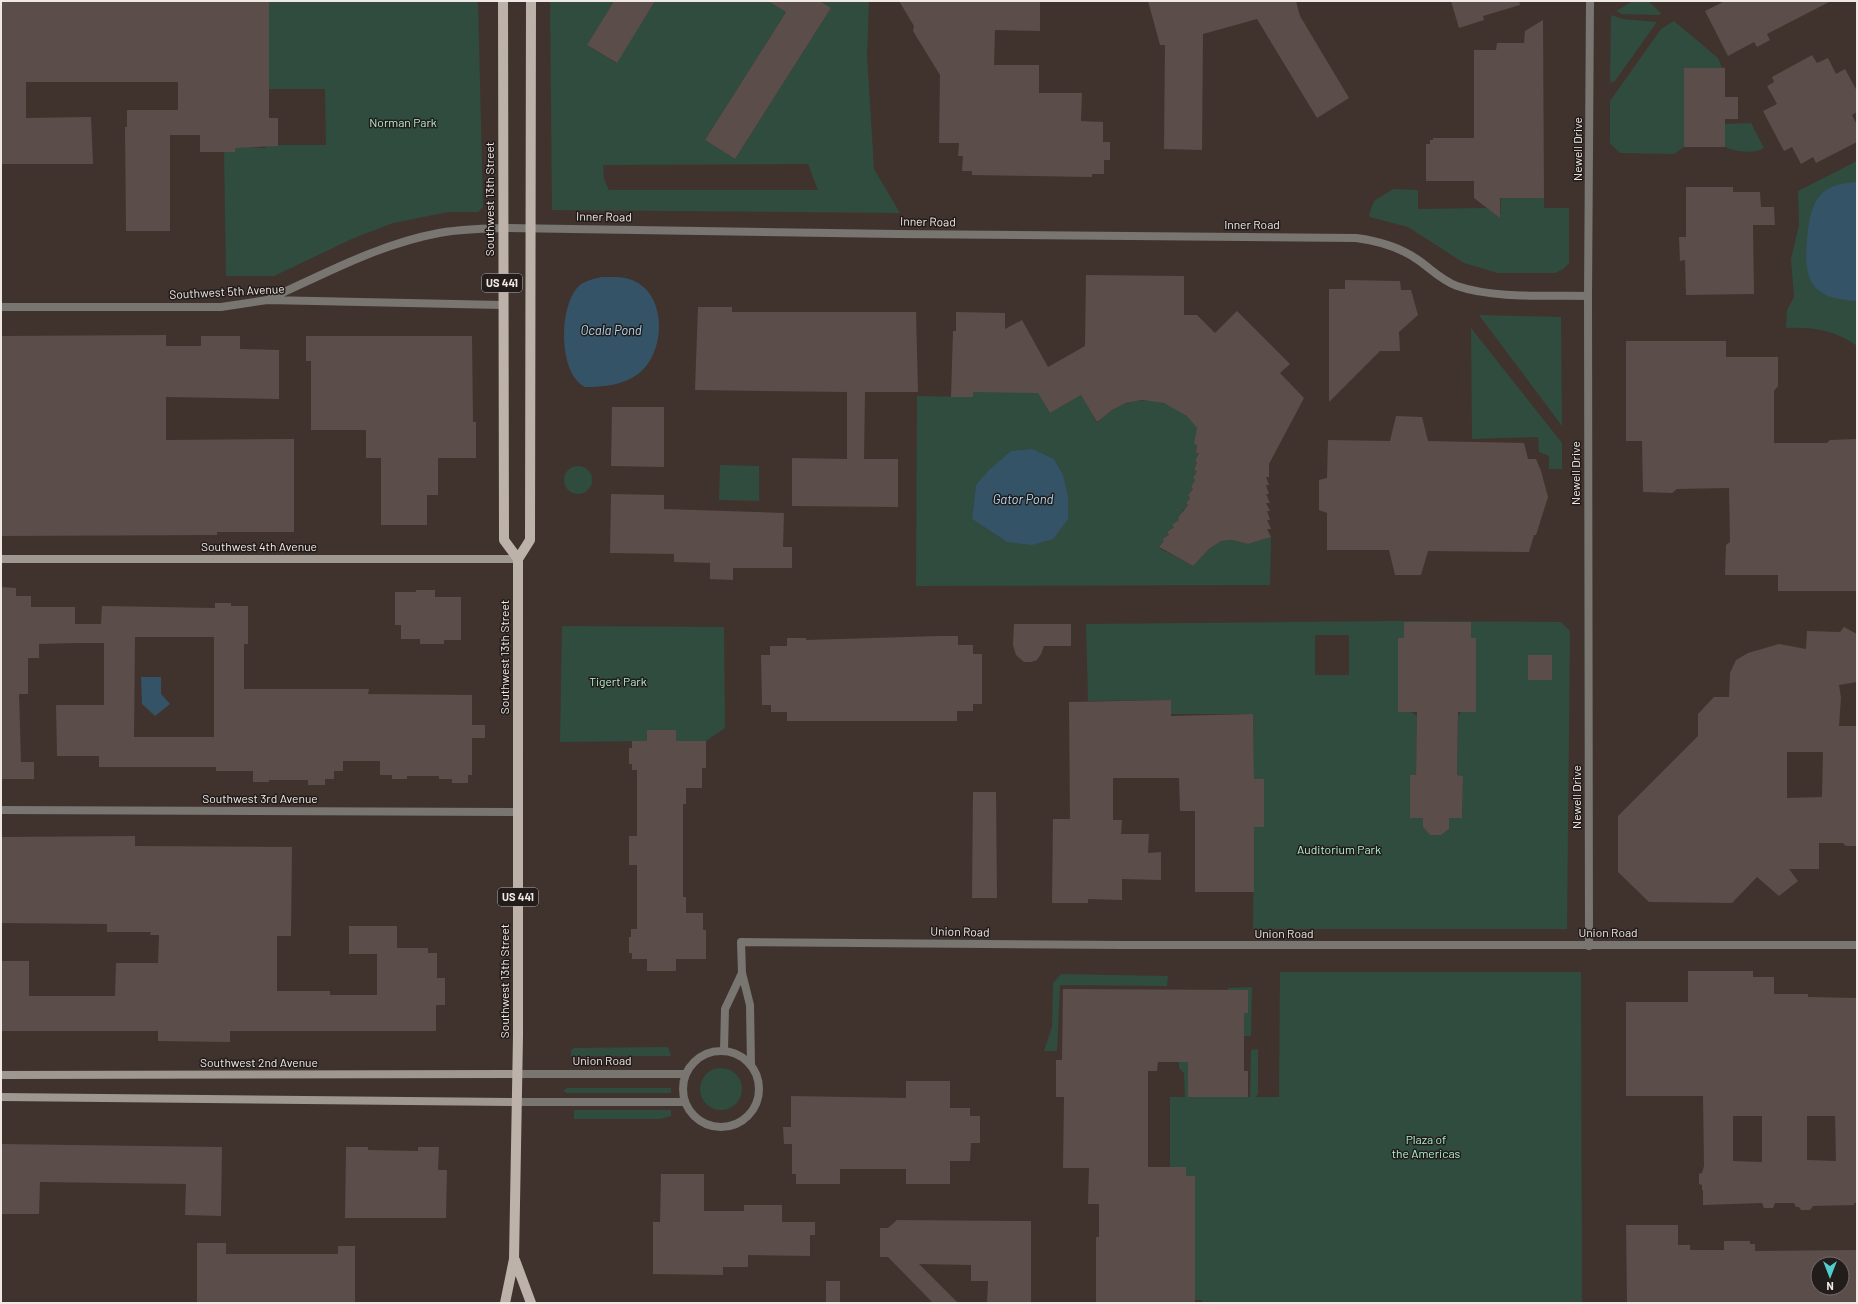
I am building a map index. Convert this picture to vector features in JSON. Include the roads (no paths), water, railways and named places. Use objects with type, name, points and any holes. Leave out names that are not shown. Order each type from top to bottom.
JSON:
[{"type":"main road","name":"Southwest 13th Street","points":[[502,1],[504,540],[518,560],[517,1102],[514,1259],[505,1303]]},
{"type":"main road","name":"US 441","points":[[518,560],[530,540],[531,1]]},
{"type":"main road","name":"Southwest 13th Street","points":[[514,1259],[532,1303]]},
{"type":"street","name":"Newell Drive","points":[[1589,946],[1588,296],[1590,1]]},
{"type":"street","name":"Inner Road","points":[[267,300],[348,262],[399,244],[439,233],[503,228],[911,234],[1356,238],[1388,244],[1399,249],[1443,279],[1467,289],[1485,293],[1588,296]]},
{"type":"street","name":"Southwest 5th Avenue","points":[[1,307],[221,307],[267,300],[502,304]]},
{"type":"street","name":"Southwest 4th Avenue","points":[[1,559],[518,560]]},
{"type":"street","name":"Southwest 3rd Avenue","points":[[1,810],[518,812]]},
{"type":"street","name":"Union Road","points":[[685,1102],[694,1116],[711,1126],[721,1127],[740,1122],[748,1116],[758,1099],[758,1080],[751,1065],[750,1005],[742,973],[741,942],[1122,945],[1857,945]]},
{"type":"street","name":"Union Road","points":[[724,1051],[725,1010],[742,973]]},
{"type":"street","points":[[1,1096],[517,1102],[685,1102],[683,1089],[686,1074],[694,1062],[702,1056],[712,1052],[724,1051],[741,1056],[751,1065]]},
{"type":"street","name":"Union Road","points":[[517,1074],[686,1074]]},
{"type":"street","name":"Southwest 2nd Avenue","points":[[1,1075],[517,1074]]},
{"type":"water","points":[[1857,182],[1857,301],[1842,300],[1830,297],[1814,286],[1809,277],[1806,255],[1810,217],[1813,207],[1818,199],[1824,192],[1832,187],[1843,183]]},
{"type":"water","name":"Ocala Pond","points":[[602,277],[625,278],[644,287],[652,298],[657,310],[659,324],[658,339],[654,352],[647,365],[632,378],[613,385],[585,387],[576,380],[570,369],[566,355],[564,340],[567,310],[571,298],[579,286],[585,282]]},
{"type":"water","name":"Gator Pond","points":[[1032,449],[1054,459],[1063,474],[1068,496],[1068,519],[1053,539],[1032,545],[1007,542],[972,519],[976,485],[989,470],[1011,451]]},
{"type":"water","points":[[141,677],[161,677],[161,694],[170,704],[155,716],[142,704]]},
{"type":"park label","name":"Norman Park","points":[[403,123]]},
{"type":"park label","name":"Tigert Park","points":[[618,682]]},
{"type":"park label","name":"Auditorium Park","points":[[1339,850]]},
{"type":"park label","name":"Plaza of the Americas","points":[[1426,1147]]}]
